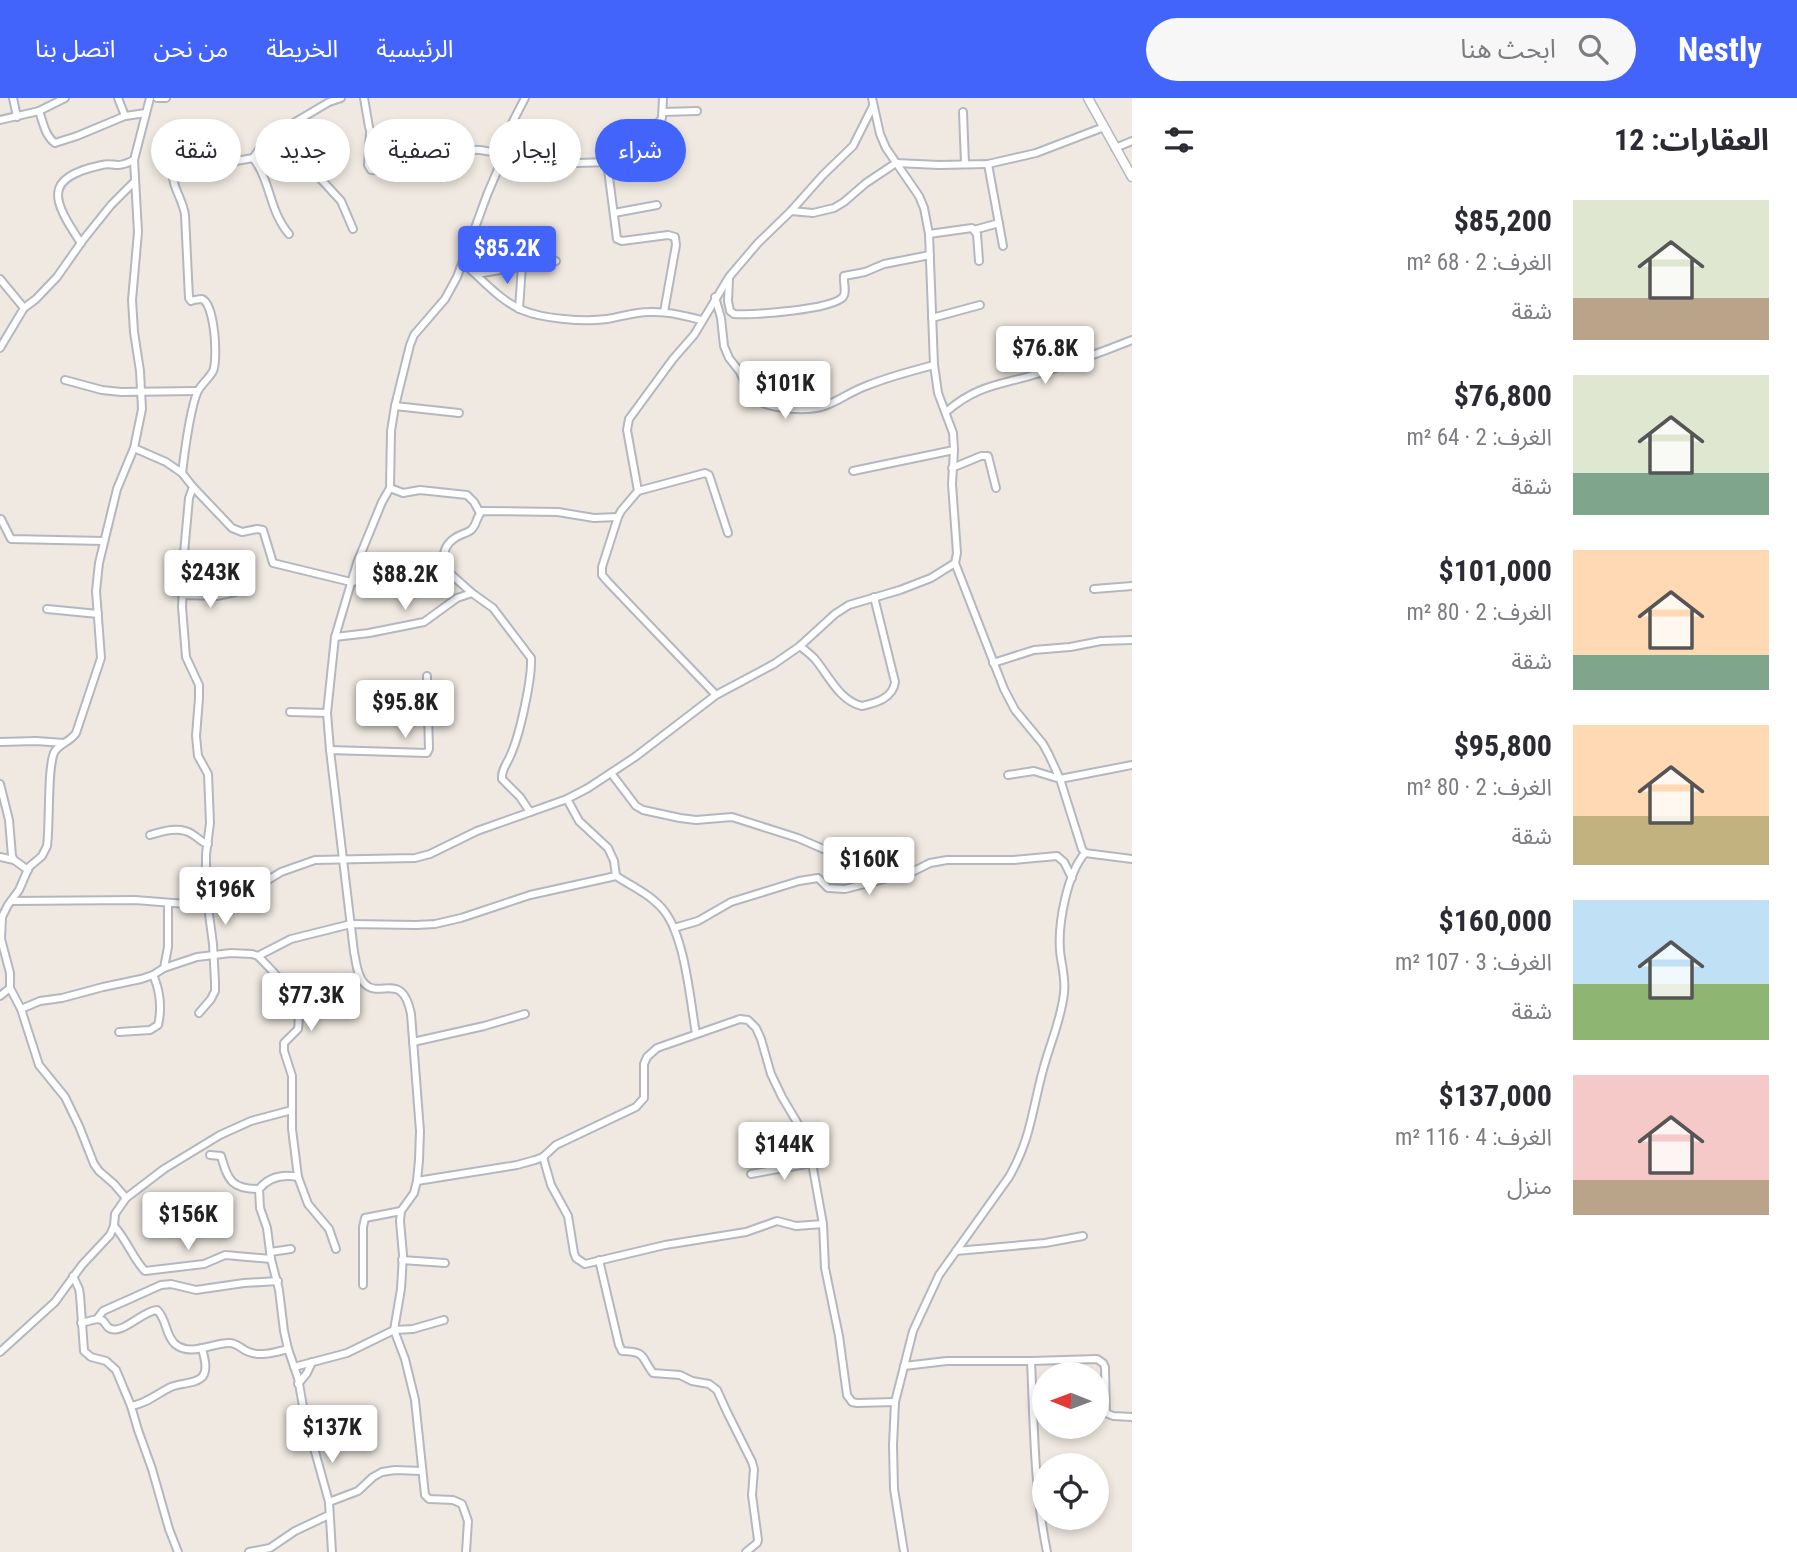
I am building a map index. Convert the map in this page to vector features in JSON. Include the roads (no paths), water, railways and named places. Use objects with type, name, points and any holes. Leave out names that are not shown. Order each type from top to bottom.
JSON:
[{"type":"main road","points":[[1091,99],[1132,177]]},
{"type":"street","points":[[13,98],[17,117]]},
{"type":"street","points":[[0,120],[39,111],[65,98]]},
{"type":"street","points":[[118,98],[125,116]]},
{"type":"street","points":[[126,1198],[94,1164],[65,1097],[39,1065],[21,1009],[10,988],[10,973],[1,939],[1,923],[2,910],[19,890],[28,870],[42,856],[47,846],[51,761],[57,748],[71,740],[76,733],[100,665],[97,581],[117,489],[134,448],[140,422],[142,392],[132,300],[138,232],[134,160],[150,98]]},
{"type":"street","points":[[156,98],[166,98]]},
{"type":"street","points":[[182,473],[197,391],[214,367],[213,318],[204,300],[191,301],[189,298],[184,204],[174,184],[174,168],[253,158],[270,137],[329,102],[341,98]]},
{"type":"street","points":[[364,98],[368,119]]},
{"type":"street","points":[[515,119],[525,98]]},
{"type":"street","points":[[661,119],[663,98]]},
{"type":"street","points":[[873,102],[880,134],[886,148],[919,196],[929,234],[934,365],[938,393],[953,433],[951,484],[957,542],[955,563],[1004,689],[1015,710],[1043,744],[1060,779],[1070,816],[1085,853]]},
{"type":"street","points":[[638,491],[627,430],[629,419],[694,335],[729,278],[758,243],[853,146],[873,102]]},
{"type":"street","points":[[39,111],[51,141],[55,143],[125,116],[146,113]]},
{"type":"street","points":[[663,112],[697,111]]},
{"type":"street","points":[[963,112],[965,164]]},
{"type":"street","points":[[303,118],[306,161],[341,201],[353,229]]},
{"type":"street","points":[[791,211],[813,214],[834,208],[896,163],[988,164],[1036,153],[1104,127]]},
{"type":"street","points":[[1115,148],[1132,141]]},
{"type":"street","points":[[253,158],[263,174],[279,223],[289,234]]},
{"type":"street","points":[[81,243],[60,208],[57,197],[59,186],[66,178],[80,170],[106,164],[120,165],[134,160]]},
{"type":"street","points":[[988,164],[1003,246]]},
{"type":"street","points":[[0,348],[24,308],[51,284],[111,205],[135,181]]},
{"type":"street","points":[[466,1552],[468,1521],[465,1508],[460,1502],[435,1500],[425,1495],[415,1400],[405,1359],[394,1330],[401,1289],[401,1211],[414,1193],[417,1181],[420,1131],[409,1004],[398,989],[370,988],[361,980],[354,952],[327,713],[335,637],[351,582],[371,528],[390,488],[391,431],[410,345],[414,335],[445,299],[463,263],[492,182]]},
{"type":"street","points":[[610,182],[617,239],[668,235],[675,237],[676,246],[664,312]]},
{"type":"street","points":[[614,212],[657,205]]},
{"type":"street","points":[[929,234],[970,228],[974,230],[999,223]]},
{"type":"street","points":[[974,230],[978,238],[979,261]]},
{"type":"street","points":[[729,278],[728,301],[730,311],[734,314],[806,309],[827,305],[844,297],[844,276],[865,272],[884,264],[930,255]]},
{"type":"street","points":[[476,274],[556,261]]},
{"type":"street","points":[[463,263],[493,291],[519,309],[530,313],[587,321],[638,312],[664,312],[702,320]]},
{"type":"street","points":[[519,309],[522,265]]},
{"type":"street","points":[[0,278],[24,308]]},
{"type":"street","points":[[715,298],[721,318],[724,346],[729,358],[740,372],[752,398],[766,405],[816,408],[879,381],[934,365]]},
{"type":"street","points":[[932,318],[980,305]]},
{"type":"street","points":[[947,412],[959,401],[983,388],[1042,372],[1132,340]]},
{"type":"street","points":[[65,380],[102,390],[197,391]]},
{"type":"street","points":[[395,406],[459,413]]},
{"type":"street","points":[[134,448],[182,473],[232,528],[242,531],[263,530],[273,563],[351,582],[384,578],[427,579],[448,572]]},
{"type":"street","points":[[853,471],[954,450]]},
{"type":"street","points":[[952,468],[981,456],[989,456],[996,488]]},
{"type":"street","points":[[716,695],[603,577],[602,568],[618,517],[638,491],[705,472],[709,475],[728,533]]},
{"type":"street","points":[[193,486],[189,498],[182,607],[186,657],[199,685],[196,736],[198,756],[208,774],[210,823],[206,877],[215,991],[199,1013]]},
{"type":"street","points":[[390,488],[406,494],[420,490],[467,495],[480,513]]},
{"type":"street","points":[[530,812],[502,779],[501,774],[511,754],[521,722],[531,658],[493,608],[444,568],[443,553],[453,540],[474,527],[480,513],[485,511],[558,512],[594,518],[618,517]]},
{"type":"street","points":[[1,519],[11,539],[104,541]]},
{"type":"street","points":[[11,901],[100,899],[186,904],[240,894],[281,872],[315,860],[415,858],[430,854],[477,831],[567,799],[653,744],[716,695],[774,664],[849,605],[931,578],[955,563]]},
{"type":"street","points":[[1094,589],[1132,586]]},
{"type":"street","points":[[183,595],[216,596],[235,592]]},
{"type":"street","points":[[335,637],[424,622],[457,598],[472,593]]},
{"type":"street","points":[[800,646],[813,657],[849,701],[862,706],[883,699],[894,690],[895,682],[874,597]]},
{"type":"street","points":[[47,609],[98,614]]},
{"type":"street","points":[[993,663],[1034,650],[1101,641],[1132,640]]},
{"type":"street","points":[[330,750],[427,753],[427,676]]},
{"type":"street","points":[[290,712],[327,713]]},
{"type":"street","points":[[0,742],[64,743]]},
{"type":"street","points":[[1008,775],[1034,771],[1060,779],[1132,765]]},
{"type":"street","points":[[611,773],[636,806],[643,810],[696,820],[728,817],[798,838],[852,861],[876,881]]},
{"type":"street","points":[[0,783],[9,820],[14,860]]},
{"type":"street","points":[[567,799],[579,821],[608,848],[614,861],[616,876]]},
{"type":"street","points":[[150,835],[163,831],[187,832],[208,844]]},
{"type":"street","points":[[1085,853],[1132,859]]},
{"type":"street","points":[[904,1552],[894,1489],[893,1445],[895,1402],[913,1331],[939,1275],[1019,1160],[1031,1126],[1043,1069],[1057,1031],[1065,990],[1060,954],[1063,909],[1072,878],[1085,853]]},
{"type":"street","points":[[674,928],[698,921],[731,902],[799,881],[818,878],[826,888],[845,889],[947,860],[1014,860],[1057,856],[1064,862],[1072,878]]},
{"type":"street","points":[[0,857],[14,860],[28,870]]},
{"type":"street","points":[[258,956],[291,939],[351,924],[435,924],[530,895],[616,876],[648,895],[665,912],[674,928],[684,964],[695,1034]]},
{"type":"street","points":[[164,968],[168,947],[168,904]]},
{"type":"street","points":[[21,1009],[153,975],[164,968],[197,957],[242,953],[258,956],[288,989],[298,1014],[298,1029],[284,1044],[292,1076],[292,1129],[298,1177],[308,1204],[329,1229],[336,1249]]},
{"type":"street","points":[[119,1032],[150,1030],[158,1025],[158,990],[153,975]]},
{"type":"street","points":[[0,996],[10,988]]},
{"type":"street","points":[[413,1042],[525,1014]]},
{"type":"street","points":[[417,1181],[517,1165],[543,1157],[556,1145],[636,1107],[644,1098],[644,1064],[657,1048],[746,1019],[757,1028],[777,1088],[801,1129],[812,1163],[823,1224],[825,1268],[847,1395],[852,1402],[857,1403],[895,1402]]},
{"type":"street","points":[[0,1352],[55,1302],[73,1276],[110,1235],[115,1214],[126,1198],[164,1169],[220,1135],[251,1121],[292,1110]]},
{"type":"street","points":[[210,1155],[221,1156],[225,1171],[237,1187],[259,1189]]},
{"type":"street","points":[[543,1157],[551,1185],[568,1216],[573,1252],[576,1258],[585,1264],[666,1245],[746,1232],[777,1221],[796,1226],[823,1224]]},
{"type":"street","points":[[751,1174],[812,1163]]},
{"type":"street","points":[[298,1177],[287,1175],[264,1183],[259,1189],[260,1209],[278,1281],[288,1349],[329,1503],[332,1552]]},
{"type":"street","points":[[363,1285],[365,1218],[401,1211]]},
{"type":"street","points":[[114,1226],[145,1271],[204,1264],[225,1255],[271,1256],[291,1248]]},
{"type":"street","points":[[956,1251],[1045,1243],[1083,1236]]},
{"type":"street","points":[[402,1260],[445,1263]]},
{"type":"street","points":[[598,1260],[622,1351],[640,1353],[653,1373],[680,1376],[709,1384],[717,1390],[754,1469],[752,1495],[758,1540],[757,1544],[746,1552]]},
{"type":"street","points":[[73,1276],[79,1289],[84,1351],[91,1357],[106,1360],[116,1370],[131,1406],[178,1552]]},
{"type":"street","points":[[97,1319],[103,1311],[161,1285],[171,1284],[196,1290],[219,1285],[278,1281]]},
{"type":"street","points":[[81,1323],[97,1319],[118,1330],[147,1312],[157,1310],[176,1345],[190,1349],[233,1343],[256,1354],[288,1349]]},
{"type":"street","points":[[294,1367],[347,1353],[394,1330],[413,1329],[444,1320]]},
{"type":"street","points":[[131,1406],[142,1404],[173,1387],[200,1379],[205,1369],[202,1348]]},
{"type":"street","points":[[904,1366],[959,1360],[1093,1358],[1101,1361],[1105,1367],[1106,1413],[1132,1417]]},
{"type":"street","points":[[1031,1361],[1036,1467],[1041,1524],[1047,1552]]},
{"type":"street","points":[[298,1384],[312,1362]]},
{"type":"street","points":[[329,1503],[358,1491],[382,1472],[422,1471]]},
{"type":"street","points":[[249,1552],[270,1548],[295,1531],[329,1515]]}]
